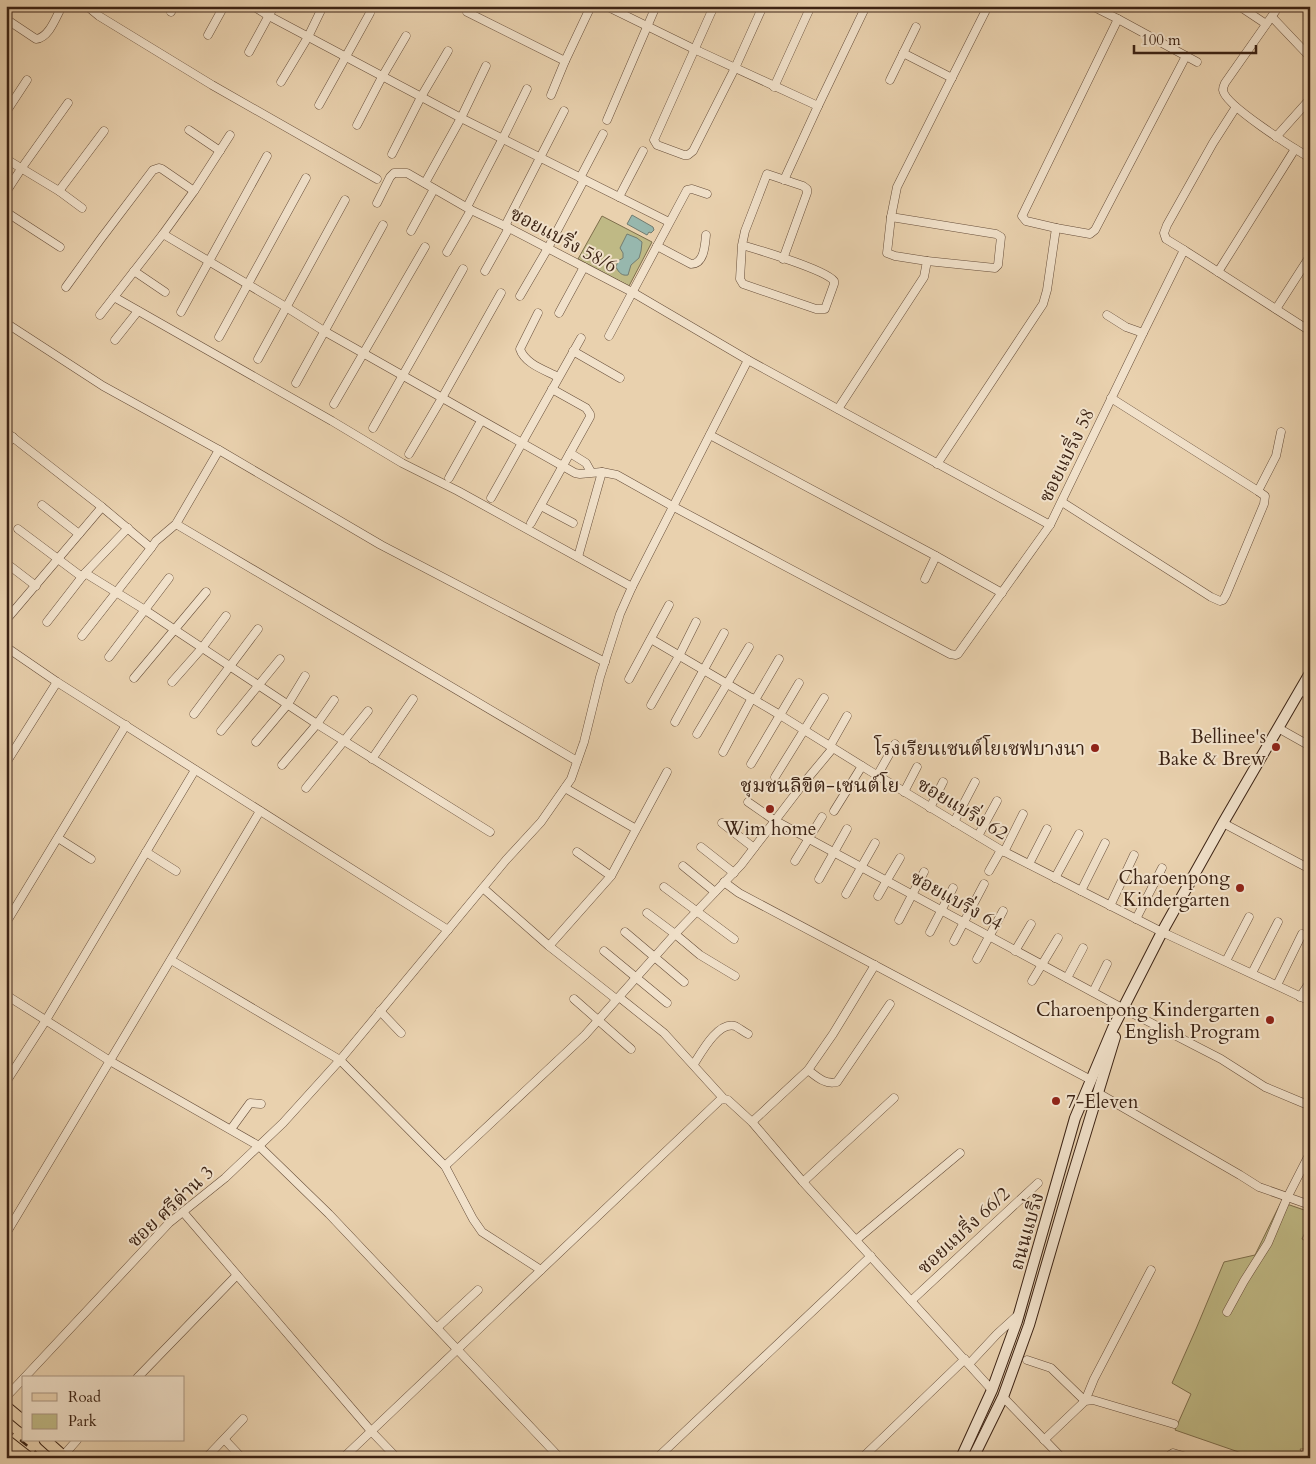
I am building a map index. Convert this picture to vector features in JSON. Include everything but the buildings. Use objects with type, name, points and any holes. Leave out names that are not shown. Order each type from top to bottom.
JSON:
[{"type":"main road","name":"ถนนแบริ่ง","points":[[961,1458],[992,1390],[1020,1312],[1075,1118],[1113,1028],[1162,932],[1310,673]]},
{"type":"main road","name":"ถนนแบริ่ง","points":[[973,1458],[1003,1397],[1031,1316],[1123,1011]]},
{"type":"main road","points":[[6,1407],[22,1420]]},
{"type":"main road","points":[[6,1440],[28,1458]]},
{"type":"main road","points":[[47,1442],[63,1457]]},
{"type":"street","points":[[7,23],[36,39],[41,38],[48,31],[62,6]]},
{"type":"street","points":[[86,6],[99,16],[212,85],[377,179]]},
{"type":"street","points":[[208,35],[224,6]]},
{"type":"street","points":[[253,6],[268,16],[346,56],[382,77],[669,222]]},
{"type":"street","points":[[249,52],[274,6]]},
{"type":"street","points":[[282,82],[308,37],[323,6]]},
{"type":"street","points":[[551,95],[591,6]]},
{"type":"street","points":[[606,6],[774,87],[818,106]]},
{"type":"street","points":[[608,120],[656,6]]},
{"type":"street","points":[[714,6],[654,140],[657,145],[684,155],[690,154],[735,68],[763,6]]},
{"type":"street","points":[[774,87],[811,6]]},
{"type":"street","points":[[784,180],[866,6]]},
{"type":"street","points":[[891,217],[996,234],[1001,237],[997,268],[927,261],[895,256],[888,253],[891,217],[897,187],[988,6]]},
{"type":"street","points":[[1239,6],[1266,24]]},
{"type":"street","points":[[1279,6],[1223,88],[1223,92],[1236,107],[1276,137],[1310,158]]},
{"type":"street","points":[[1096,8],[1197,62]]},
{"type":"street","points":[[467,12],[565,61]]},
{"type":"street","points":[[319,106],[370,13]]},
{"type":"street","points":[[1272,17],[1310,57]]},
{"type":"street","points":[[1118,19],[1022,213],[1026,221],[1090,234],[1095,230],[1186,56]]},
{"type":"street","points":[[890,80],[916,27]]},
{"type":"street","points":[[357,125],[406,36]]},
{"type":"street","points":[[392,154],[421,97],[448,51]]},
{"type":"street","points":[[903,53],[952,78]]},
{"type":"street","points":[[425,183],[461,118],[486,66]]},
{"type":"street","points":[[6,112],[27,80]]},
{"type":"street","points":[[447,252],[526,89]]},
{"type":"street","points":[[1276,137],[1310,98]]},
{"type":"street","points":[[6,192],[68,103]]},
{"type":"street","points":[[1236,107],[1213,143],[1164,233],[1166,239],[1310,331]]},
{"type":"street","points":[[485,271],[564,111]]},
{"type":"street","points":[[189,130],[220,150]]},
{"type":"street","points":[[59,191],[104,131]]},
{"type":"street","points":[[520,296],[548,248],[603,134]]},
{"type":"street","points":[[100,315],[163,234],[194,191],[230,135]]},
{"type":"street","points":[[1218,272],[1294,149]]},
{"type":"street","points":[[619,197],[643,151]]},
{"type":"street","points":[[181,312],[267,156]]},
{"type":"street","points":[[6,159],[59,191],[82,208]]},
{"type":"street","points":[[66,288],[153,170],[162,169],[194,191]]},
{"type":"street","name":"ซอยแบริ่ง 58/6","points":[[377,204],[394,172],[407,173],[469,209],[632,292],[748,360]]},
{"type":"street","points":[[742,245],[821,272],[833,279],[834,284],[826,310],[816,309],[743,284],[740,279],[742,245],[745,231],[767,174],[803,186],[807,190],[807,194],[783,259]]},
{"type":"street","points":[[219,337],[306,178]]},
{"type":"street","points":[[411,231],[434,189]]},
{"type":"street","points":[[609,336],[687,190],[692,189],[707,194]]},
{"type":"street","points":[[258,359],[345,200]]},
{"type":"street","points":[[6,212],[60,247]]},
{"type":"street","points":[[296,383],[384,226]]},
{"type":"street","points":[[937,464],[1043,304],[1047,290],[1056,228]]},
{"type":"street","points":[[163,234],[324,331],[574,473],[602,472],[617,475],[950,654],[958,654],[1050,525]]},
{"type":"street","points":[[657,246],[691,264],[695,264],[701,259],[706,235]]},
{"type":"street","points":[[334,404],[425,247]]},
{"type":"street","name":"ซอยแบริ่ง 58","points":[[748,360],[1050,525],[1184,250]]},
{"type":"street","points":[[1276,310],[1310,256]]},
{"type":"street","points":[[838,409],[921,283],[927,261]]},
{"type":"street","points":[[559,313],[584,268]]},
{"type":"street","points":[[373,428],[463,269]]},
{"type":"street","points":[[134,271],[165,292]]},
{"type":"street","points":[[409,454],[501,294]]},
{"type":"street","points":[[114,297],[402,463],[458,491],[632,587]]},
{"type":"street","points":[[115,340],[138,311]]},
{"type":"street","points":[[538,313],[520,349],[527,361],[558,378]]},
{"type":"street","points":[[1108,314],[1126,327],[1143,333]]},
{"type":"street","points":[[6,323],[104,386],[219,450],[381,545],[605,662]]},
{"type":"street","points":[[491,498],[580,338]]},
{"type":"street","points":[[573,352],[620,378]]},
{"type":"street","name":"ซอย ศรีด่าน 3","points":[[26,1376],[169,1223],[225,1178],[283,1123],[340,1060],[506,860],[541,822],[572,779],[584,742],[600,677],[620,614],[748,360]]},
{"type":"street","points":[[531,523],[588,421],[590,414],[586,408],[552,389]]},
{"type":"street","points":[[1062,502],[1211,597],[1220,601],[1226,595],[1264,504],[1265,496],[1112,398]]},
{"type":"street","points":[[449,478],[481,421]]},
{"type":"street","points":[[1258,491],[1276,456],[1281,432]]},
{"type":"street","points":[[6,445],[10,434],[128,528],[150,548]]},
{"type":"street","points":[[710,435],[1002,593]]},
{"type":"street","points":[[82,636],[150,548],[176,524],[219,450]]},
{"type":"street","points":[[570,453],[586,464],[591,472]]},
{"type":"street","points":[[578,557],[602,472]]},
{"type":"street","points":[[42,505],[79,534]]},
{"type":"street","points":[[541,506],[573,523]]},
{"type":"street","points":[[6,620],[9,610],[36,586],[102,507]]},
{"type":"street","points":[[176,524],[577,761]]},
{"type":"street","points":[[47,622],[84,575],[128,528]]},
{"type":"street","points":[[18,530],[58,559],[117,592],[317,724],[490,832]]},
{"type":"street","points":[[924,579],[936,556]]},
{"type":"street","points":[[6,563],[36,586]]},
{"type":"street","points":[[109,657],[169,578]]},
{"type":"street","points":[[134,678],[206,592]]},
{"type":"street","points":[[629,679],[669,605]]},
{"type":"street","points":[[172,682],[202,648],[226,616]]},
{"type":"street","points":[[652,705],[696,622]]},
{"type":"street","points":[[194,714],[258,629]]},
{"type":"street","points":[[675,722],[724,633]]},
{"type":"street","name":"ซอยแบริ่ง 62","points":[[651,639],[780,715],[1002,851],[1162,932],[1310,1001]]},
{"type":"street","points":[[6,647],[57,682],[448,930]]},
{"type":"street","points":[[697,734],[748,647]]},
{"type":"street","points":[[221,732],[280,658]]},
{"type":"street","points":[[723,752],[753,699],[779,659]]},
{"type":"street","points":[[256,742],[288,704],[305,676]]},
{"type":"street","points":[[6,763],[57,682]]},
{"type":"street","points":[[751,764],[799,683]]},
{"type":"street","points":[[1300,690],[1310,696]]},
{"type":"street","points":[[775,777],[824,698]]},
{"type":"street","points":[[372,758],[414,699]]},
{"type":"street","points":[[282,765],[317,724],[334,700]]},
{"type":"street","points":[[306,788],[368,711]]},
{"type":"street","points":[[445,1166],[585,1035],[654,956],[734,873],[832,747],[847,716]]},
{"type":"street","points":[[6,923],[126,725]]},
{"type":"street","points":[[1278,728],[1310,746]]},
{"type":"street","points":[[877,776],[895,744]]},
{"type":"street","points":[[834,811],[862,766]]},
{"type":"street","points":[[904,792],[917,766]]},
{"type":"street","points":[[6,1082],[46,1020],[196,770]]},
{"type":"street","points":[[548,946],[610,876],[667,772]]},
{"type":"street","points":[[930,808],[943,782]]},
{"type":"street","points":[[954,822],[975,782]]},
{"type":"street","points":[[565,788],[636,829]]},
{"type":"street","points":[[978,836],[997,801]]},
{"type":"street","name":"ซอยแบริ่ง 64","points":[[748,802],[775,820],[1093,992],[1123,1011],[1221,1059],[1265,1087],[1308,1105]]},
{"type":"street","points":[[7,1232],[260,811]]},
{"type":"street","points":[[989,871],[1023,814]]},
{"type":"street","points":[[795,861],[822,817]]},
{"type":"street","points":[[722,823],[754,848]]},
{"type":"street","points":[[1222,824],[1310,868]]},
{"type":"street","points":[[819,879],[847,829]]},
{"type":"street","points":[[1029,864],[1047,829]]},
{"type":"street","points":[[1055,878],[1079,834]]},
{"type":"street","points":[[58,838],[91,859]]},
{"type":"street","points":[[846,894],[875,843]]},
{"type":"street","points":[[1081,891],[1105,843]]},
{"type":"street","points":[[701,847],[734,873]]},
{"type":"street","points":[[146,852],[176,871]]},
{"type":"street","points":[[577,852],[610,876]]},
{"type":"street","points":[[1110,906],[1134,855]]},
{"type":"street","points":[[878,896],[900,858]]},
{"type":"street","points":[[683,866],[715,892]]},
{"type":"street","points":[[1136,919],[1162,868]]},
{"type":"street","points":[[899,920],[924,872]]},
{"type":"street","points":[[724,882],[738,893],[1091,1080]]},
{"type":"street","points":[[954,941],[984,884]]},
{"type":"street","points":[[664,887],[734,939]]},
{"type":"street","points":[[483,888],[548,946],[664,1033],[724,1099],[728,1100],[752,1122],[803,1182],[992,1390]]},
{"type":"street","points":[[930,932],[953,888]]},
{"type":"street","points":[[977,959],[1003,911]]},
{"type":"street","points":[[646,913],[675,934],[700,956],[735,976]]},
{"type":"street","points":[[1226,961],[1249,916]]},
{"type":"street","points":[[1252,973],[1278,922]]},
{"type":"street","points":[[1015,950],[1031,924]]},
{"type":"street","points":[[625,932],[684,982]]},
{"type":"street","points":[[1276,985],[1302,934]]},
{"type":"street","points":[[1032,982],[1058,938]]},
{"type":"street","points":[[1067,978],[1083,948]]},
{"type":"street","points":[[604,951],[667,1003]]},
{"type":"street","points":[[170,960],[340,1060],[445,1166],[473,1220],[482,1232],[541,1270]]},
{"type":"street","points":[[1093,992],[1107,964]]},
{"type":"street","points":[[752,1122],[808,1070],[834,1034],[875,965]]},
{"type":"street","points":[[1300,997],[1310,982]]},
{"type":"street","points":[[6,995],[110,1061],[259,1146],[328,1214],[560,1458]]},
{"type":"street","points":[[574,998],[631,1049]]},
{"type":"street","points":[[808,1070],[824,1081],[832,1084],[838,1082],[890,1004]]},
{"type":"street","points":[[380,1011],[401,1033]]},
{"type":"street","points":[[694,1064],[711,1037],[725,1027],[734,1026],[748,1034]]},
{"type":"street","points":[[1098,1093],[1259,1187],[1310,1206]]},
{"type":"street","points":[[803,1182],[894,1098]]},
{"type":"street","points":[[343,1458],[720,1100],[724,1099]]},
{"type":"street","points":[[231,1129],[250,1103],[261,1104]]},
{"type":"street","points":[[856,1240],[960,1153]]},
{"type":"street","points":[[1227,1312],[1268,1243],[1287,1198],[1310,1153]]},
{"type":"street","name":"ซอยแบริ่ง 66/2","points":[[912,1301],[1038,1183]]},
{"type":"street","points":[[183,1212],[371,1431],[397,1458]]},
{"type":"street","points":[[657,1458],[871,1256]]},
{"type":"street","points":[[1044,1440],[1085,1402],[1094,1379],[1151,1270]]},
{"type":"street","points":[[140,1376],[236,1275]]},
{"type":"street","points":[[437,1328],[478,1290]]},
{"type":"street","points":[[862,1458],[1020,1312]]},
{"type":"street","points":[[1028,1360],[1051,1368],[1085,1402]]},
{"type":"street","name":"ซอย ศรีด่าน 3","points":[[6,1397],[22,1380]]},
{"type":"street","points":[[1003,1397],[1062,1458]]},
{"type":"street","points":[[1085,1402],[1093,1400],[1102,1401],[1174,1424]]},
{"type":"street","points":[[206,1458],[243,1419]]},
{"type":"street","points":[[224,1440],[242,1458]]},
{"type":"street","points":[[63,1457],[75,1442]]},
{"type":"street","points":[[1169,1458],[1173,1454],[1190,1458]]},
{"type":"green space","points":[[602,216],[652,242],[629,286],[578,259]]},
{"type":"green space","points":[[1281,1202],[1310,1212],[1310,1222],[1302,1239],[1310,1243],[1310,1449],[1300,1449],[1305,1458],[1256,1458],[1175,1430],[1191,1394],[1172,1383],[1224,1262],[1255,1255]]},
{"type":"water","points":[[632,215],[653,227],[654,230],[647,235],[627,224]]},
{"type":"water","points":[[627,234],[642,242],[639,258],[631,265],[628,275],[624,275],[616,267],[618,261],[623,258],[620,248]]},
{"type":"railway","points":[[6,1429],[22,1442]]},
{"type":"railway","points":[[23,1442],[43,1458]]},
{"type":"place","name":"Bellinee's Bake & Brew","points":[[1276,747]]},
{"type":"place","name":"โรงเรียนเซนต์โยเซฟบางนา","points":[[1095,748]]},
{"type":"place","name":"Wim home","points":[[770,809]]},
{"type":"place","name":"Charoenpong Kindergarten","points":[[1240,888]]},
{"type":"place","name":"Charoenpong Kindergarten English Program","points":[[1270,1020]]},
{"type":"place","name":"7-Eleven","points":[[1056,1101]]},
{"type":"district","name":"ชุมชนลิขิต-เซนต์โย","points":[[820,785]]}]
